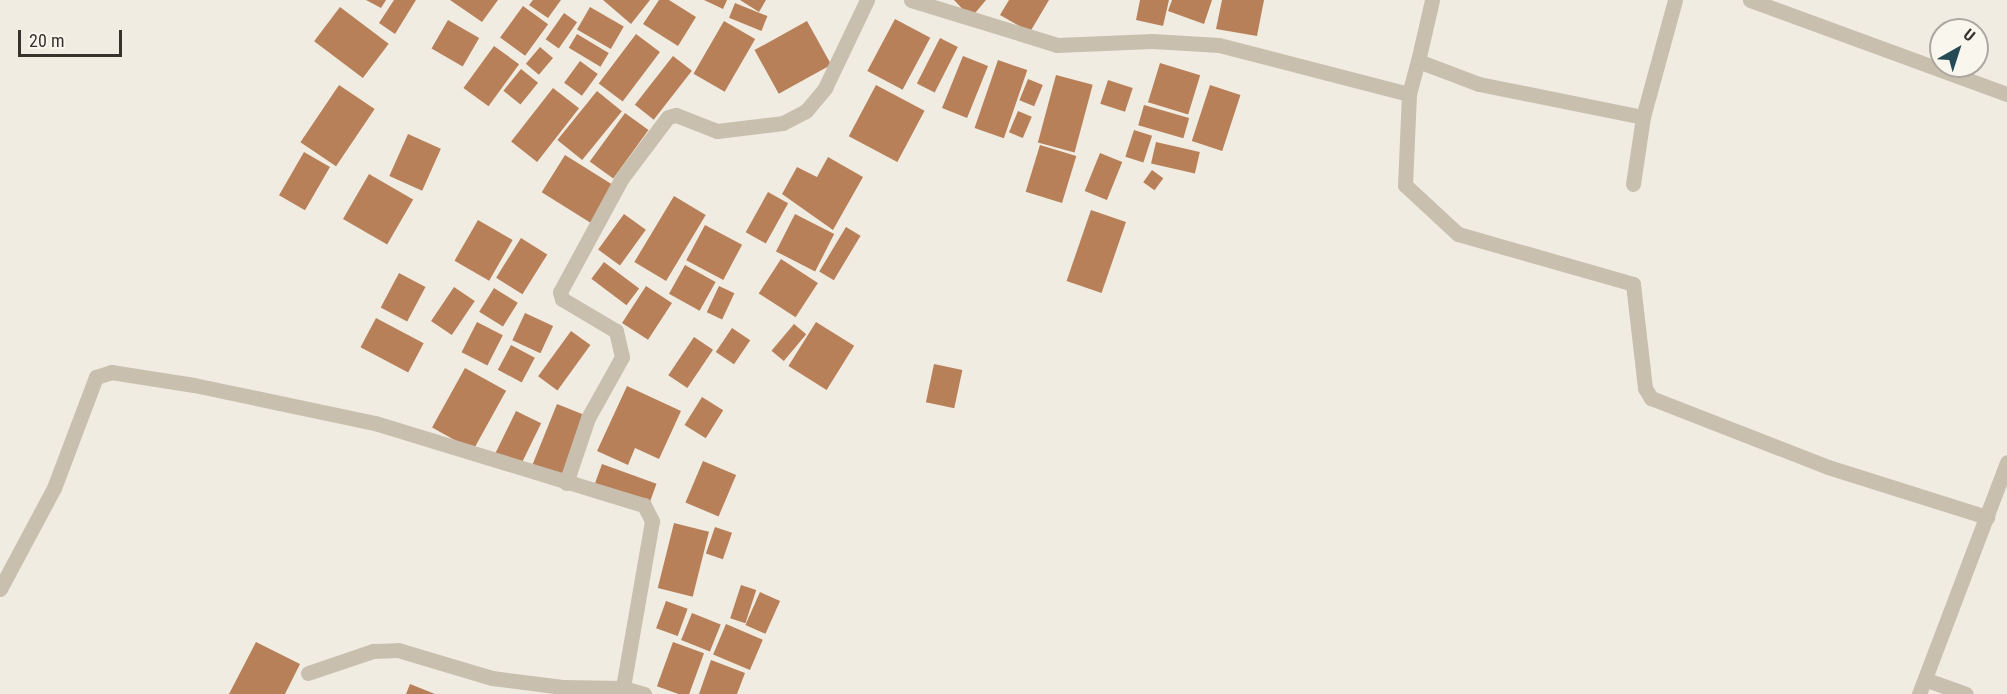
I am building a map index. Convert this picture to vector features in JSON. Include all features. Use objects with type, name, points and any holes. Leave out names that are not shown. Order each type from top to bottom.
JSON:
[{"type":"street","points":[[566,483],[588,418],[622,357],[616,331],[562,299],[560,292],[622,178],[668,117],[676,115],[717,131],[783,123],[806,111],[825,88],[867,0]]},
{"type":"street","points":[[911,0],[1057,45],[1152,41],[1219,45],[1408,94]]},
{"type":"street","points":[[1432,0],[1408,94],[1405,185],[1458,234],[1633,284],[1645,388],[1651,398],[1828,467],[1987,517]]},
{"type":"street","points":[[1633,184],[1644,117],[1675,0]]},
{"type":"street","points":[[1750,0],[2007,94]]},
{"type":"street","points":[[1418,61],[1479,84],[1644,117]]},
{"type":"street","points":[[0,589],[54,488],[93,382],[103,373],[194,385],[375,423],[644,505],[651,512],[622,691]]},
{"type":"street","points":[[1919,694],[1927,680],[2007,462]]},
{"type":"street","points":[[308,673],[373,651],[398,650],[492,678],[644,694]]},
{"type":"street","points":[[1927,680],[1966,694]]},
{"type":"building","points":[[366,0],[386,0],[381,8]]},
{"type":"building","points":[[394,0],[416,0],[395,34],[379,23]]},
{"type":"building","points":[[450,0],[498,0],[482,22]]},
{"type":"building","points":[[533,0],[561,0],[548,18],[529,5]]},
{"type":"building","points":[[603,0],[650,0],[631,24]]},
{"type":"building","points":[[659,0],[669,0],[696,17],[678,46],[643,24]]},
{"type":"building","points":[[704,0],[727,0],[723,9]]},
{"type":"building","points":[[740,0],[766,0],[759,12]]},
{"type":"building","points":[[954,0],[986,0],[971,18]]},
{"type":"building","points":[[1009,0],[1049,0],[1030,32],[1000,15]]},
{"type":"building","points":[[1140,0],[1169,0],[1163,26],[1136,20]]},
{"type":"building","points":[[1172,0],[1212,0],[1204,24],[1168,11]]},
{"type":"building","points":[[1222,0],[1264,0],[1257,36],[1216,29]]},
{"type":"building","points":[[735,3],[767,16],[761,31],[729,18]]},
{"type":"building","points":[[523,6],[548,24],[525,56],[500,38]]},
{"type":"building","points":[[340,7],[389,44],[363,78],[314,41]]},
{"type":"building","points":[[590,7],[624,26],[611,49],[577,30]]},
{"type":"building","points":[[564,13],[577,22],[559,48],[546,39]]},
{"type":"building","points":[[895,19],[930,38],[903,90],[867,71]]},
{"type":"building","points":[[448,20],[479,38],[463,67],[432,49]]},
{"type":"building","points":[[724,21],[755,39],[725,92],[694,74]]},
{"type":"building","points":[[807,21],[831,65],[779,94],[755,50]]},
{"type":"building","points":[[577,34],[609,53],[600,67],[569,48]]},
{"type":"building","points":[[636,34],[660,52],[623,102],[599,84]]},
{"type":"building","points":[[940,38],[958,47],[935,93],[917,83]]},
{"type":"building","points":[[494,46],[519,64],[489,106],[463,88]]},
{"type":"building","points":[[540,47],[553,58],[539,75],[526,64]]},
{"type":"building","points":[[673,56],[692,71],[654,120],[635,105]]},
{"type":"building","points":[[963,56],[988,66],[967,118],[942,108]]},
{"type":"building","points":[[998,60],[1027,70],[1004,138],[975,128]]},
{"type":"building","points":[[580,61],[598,74],[582,96],[564,83]]},
{"type":"building","points":[[1160,63],[1200,75],[1188,114],[1148,102]]},
{"type":"building","points":[[521,69],[538,83],[520,105],[503,91]]},
{"type":"building","points":[[1056,75],[1093,85],[1075,152],[1038,143]]},
{"type":"building","points":[[1028,79],[1043,85],[1034,106],[1019,100]]},
{"type":"building","points":[[1108,80],[1133,88],[1125,112],[1100,104]]},
{"type":"building","points":[[339,85],[375,109],[336,166],[300,142]]},
{"type":"building","points":[[876,85],[925,111],[897,162],[849,136]]},
{"type":"building","points":[[1210,85],[1240,95],[1222,151],[1192,141]]},
{"type":"building","points":[[553,88],[579,108],[537,162],[511,142]]},
{"type":"building","points":[[597,91],[622,111],[582,160],[557,140]]},
{"type":"building","points":[[1144,105],[1189,118],[1183,138],[1138,125]]},
{"type":"building","points":[[1018,111],[1032,117],[1023,138],[1009,132]]},
{"type":"building","points":[[625,113],[648,130],[613,179],[590,162]]},
{"type":"building","points":[[1134,130],[1152,136],[1143,163],[1125,157]]},
{"type":"building","points":[[408,134],[441,149],[422,191],[389,176]]},
{"type":"building","points":[[1156,142],[1200,152],[1195,174],[1151,163]]},
{"type":"building","points":[[1040,145],[1076,156],[1062,203],[1026,192]]},
{"type":"building","points":[[304,152],[330,167],[305,210],[279,195]]},
{"type":"building","points":[[1100,153],[1122,162],[1107,200],[1085,191]]},
{"type":"building","points":[[565,155],[614,186],[591,223],[542,192]]},
{"type":"building","points":[[828,157],[863,177],[833,230],[782,194],[797,167],[817,177]]},
{"type":"building","points":[[1152,170],[1163,178],[1155,190],[1143,182]]},
{"type":"building","points":[[369,174],[413,200],[387,245],[343,219]]},
{"type":"building","points":[[768,192],[788,203],[766,243],[746,232]]},
{"type":"building","points":[[674,196],[706,215],[666,281],[634,262]]},
{"type":"building","points":[[1091,210],[1126,222],[1102,293],[1067,281]]},
{"type":"building","points":[[624,214],[646,230],[620,265],[598,250]]},
{"type":"building","points":[[795,214],[834,234],[815,271],[776,251]]},
{"type":"building","points":[[478,220],[513,240],[489,281],[454,261]]},
{"type":"building","points":[[705,225],[742,245],[723,280],[686,260]]},
{"type":"building","points":[[846,227],[861,236],[834,280],[819,272]]},
{"type":"building","points":[[521,238],[547,254],[522,294],[496,278]]},
{"type":"building","points":[[781,259],[818,283],[796,317],[759,293]]},
{"type":"building","points":[[604,262],[639,288],[627,305],[591,279]]},
{"type":"building","points":[[685,265],[716,282],[700,311],[669,294]]},
{"type":"building","points":[[399,273],[425,287],[407,322],[381,307]]},
{"type":"building","points":[[646,286],[672,303],[648,340],[622,323]]},
{"type":"building","points":[[719,286],[734,293],[722,319],[707,312]]},
{"type":"building","points":[[454,287],[475,301],[452,335],[431,321]]},
{"type":"building","points":[[494,288],[518,303],[503,327],[479,312]]},
{"type":"building","points":[[525,313],[553,326],[540,353],[512,340]]},
{"type":"building","points":[[376,318],[424,343],[408,372],[361,347]]},
{"type":"building","points":[[477,322],[503,335],[487,365],[462,352]]},
{"type":"building","points":[[816,322],[854,346],[827,390],[788,366]]},
{"type":"building","points":[[794,324],[806,334],[784,361],[772,351]]},
{"type":"building","points":[[732,328],[750,340],[734,364],[716,352]]},
{"type":"building","points":[[571,331],[590,345],[558,390],[538,376]]},
{"type":"building","points":[[694,337],[713,350],[687,388],[668,375]]},
{"type":"building","points":[[511,345],[535,358],[522,382],[498,370]]},
{"type":"building","points":[[934,364],[962,370],[954,408],[926,402]]},
{"type":"building","points":[[465,368],[506,391],[473,450],[432,427]]},
{"type":"building","points":[[627,386],[681,411],[659,459],[635,448],[628,465],[597,451]]},
{"type":"building","points":[[702,397],[723,410],[706,438],[685,425]]},
{"type":"building","points":[[557,404],[586,416],[561,476],[533,464]]},
{"type":"building","points":[[516,411],[541,423],[520,467],[495,455]]},
{"type":"building","points":[[703,461],[736,475],[719,516],[685,502]]},
{"type":"building","points":[[602,464],[657,484],[649,504],[595,484]]},
{"type":"building","points":[[674,523],[709,532],[693,597],[658,588]]},
{"type":"building","points":[[715,527],[732,533],[723,559],[706,553]]},
{"type":"building","points":[[741,585],[756,590],[745,623],[730,618]]},
{"type":"building","points":[[760,592],[780,601],[765,634],[745,625]]},
{"type":"building","points":[[666,601],[688,609],[678,636],[656,628]]},
{"type":"building","points":[[692,613],[721,625],[710,652],[681,640]]},
{"type":"building","points":[[726,624],[763,640],[750,670],[713,654]]},
{"type":"building","points":[[256,642],[300,664],[285,694],[229,694]]},
{"type":"building","points":[[673,642],[704,653],[689,694],[678,694],[657,686]]},
{"type":"building","points":[[711,660],[745,673],[737,694],[699,694]]},
{"type":"building","points":[[410,684],[435,694],[406,694]]}]
